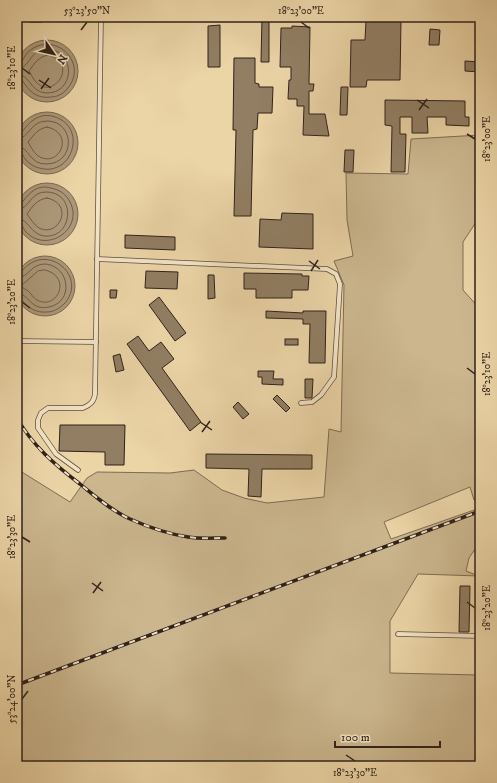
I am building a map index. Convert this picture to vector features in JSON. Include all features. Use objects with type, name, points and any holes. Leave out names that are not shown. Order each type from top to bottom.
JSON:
[{"type":"lane","points":[[78,470],[56,454],[38,428],[38,420],[41,413],[48,408],[83,408],[94,399],[101,17]]},
{"type":"lane","points":[[97,259],[327,269],[336,274],[340,284],[334,377],[321,395],[312,402],[301,404]]},
{"type":"lane","points":[[17,341],[96,342]]},
{"type":"lane","points":[[398,634],[480,636]]},
{"type":"shaded area","points":[[480,135],[478,219],[463,242],[463,290],[480,308],[480,445],[477,448],[479,499],[474,500],[470,487],[384,522],[391,539],[480,508],[480,542],[469,558],[466,571],[479,576],[418,574],[390,621],[390,673],[478,675],[479,766],[17,766],[17,469],[70,502],[87,478],[97,472],[170,473],[194,470],[222,490],[244,498],[267,503],[324,497],[329,429],[341,432],[344,285],[334,261],[353,256],[347,220],[346,173],[408,174],[411,139]]},
{"type":"water","points":[[47,40],[64,45],[69,49],[73,54],[78,71],[73,88],[69,93],[64,97],[47,102],[30,97],[25,93],[21,88],[16,71],[21,54],[25,49],[30,45]]},
{"type":"water","points":[[47,112],[64,117],[69,121],[73,126],[78,143],[73,160],[69,165],[64,169],[47,174],[30,169],[25,165],[21,160],[16,143],[21,126],[25,121],[30,117]]},
{"type":"water","points":[[47,183],[64,188],[69,192],[73,197],[78,214],[73,231],[69,236],[64,240],[47,245],[30,240],[25,236],[21,231],[16,214],[21,197],[25,192],[30,188]]},
{"type":"water","points":[[39,256],[51,256],[67,264],[73,274],[75,286],[73,298],[67,308],[51,316],[39,316],[23,308],[15,292],[15,280],[23,264]]},
{"type":"building","points":[[30,17],[42,17],[42,22],[30,22]]},
{"type":"building","points":[[262,17],[269,17],[269,62],[261,62]]},
{"type":"building","points":[[366,20],[401,21],[400,80],[367,80],[366,87],[350,87],[351,40],[365,40]]},
{"type":"building","points":[[220,25],[220,67],[208,67],[208,26]]},
{"type":"building","points":[[292,26],[310,27],[309,84],[314,84],[313,91],[309,91],[309,114],[325,114],[329,136],[303,135],[304,106],[297,106],[297,99],[288,99],[289,80],[291,80],[291,67],[280,67],[281,28],[292,28]]},
{"type":"building","points":[[430,29],[440,30],[439,45],[429,45]]},
{"type":"building","points":[[234,58],[255,58],[255,83],[259,84],[259,87],[273,87],[272,113],[258,113],[257,129],[253,130],[251,216],[234,216],[236,130],[233,130]]},
{"type":"building","points":[[465,61],[480,62],[480,72],[465,71]]},
{"type":"building","points":[[341,87],[348,87],[347,115],[340,115]]},
{"type":"building","points":[[385,100],[465,101],[465,117],[469,117],[469,126],[446,125],[446,117],[427,117],[428,133],[412,133],[412,117],[400,117],[400,134],[406,134],[405,172],[391,172],[392,126],[385,125]]},
{"type":"building","points":[[345,150],[354,150],[353,172],[344,172]]},
{"type":"building","points":[[282,213],[313,214],[313,249],[259,247],[260,219],[281,220]]},
{"type":"building","points":[[125,235],[175,237],[175,250],[125,248]]},
{"type":"building","points":[[146,271],[178,272],[177,289],[145,288]]},
{"type":"building","points":[[244,273],[302,274],[302,276],[309,276],[308,290],[292,290],[292,298],[256,298],[256,289],[244,289]]},
{"type":"building","points":[[208,275],[214,275],[215,298],[208,299]]},
{"type":"building","points":[[110,290],[117,290],[116,298],[110,298]]},
{"type":"building","points":[[159,297],[186,333],[175,341],[149,305]]},
{"type":"building","points":[[266,311],[303,313],[303,311],[326,311],[325,363],[309,363],[310,324],[303,324],[303,319],[266,318]]},
{"type":"building","points":[[138,336],[149,351],[161,342],[174,359],[162,368],[201,422],[190,431],[127,344]]},
{"type":"building","points":[[285,339],[298,339],[298,345],[285,345]]},
{"type":"building","points":[[120,354],[124,370],[116,372],[113,356]]},
{"type":"building","points":[[258,371],[274,371],[273,379],[283,379],[283,385],[262,384],[262,377],[258,377]]},
{"type":"building","points":[[305,379],[313,379],[312,398],[305,398]]},
{"type":"building","points":[[277,395],[290,408],[286,412],[273,399]]},
{"type":"building","points":[[238,402],[249,414],[243,419],[233,407]]},
{"type":"building","points":[[60,425],[125,425],[124,465],[105,465],[105,452],[59,451]]},
{"type":"building","points":[[206,454],[312,455],[312,469],[262,469],[261,497],[248,496],[249,469],[206,468]]},
{"type":"building","points":[[460,586],[470,586],[469,632],[459,632]]},
{"type":"railway","points":[[17,418],[37,446],[53,462],[104,503],[123,516],[151,527],[181,536],[197,538],[225,538]]},
{"type":"railway","points":[[17,685],[480,511]]}]
